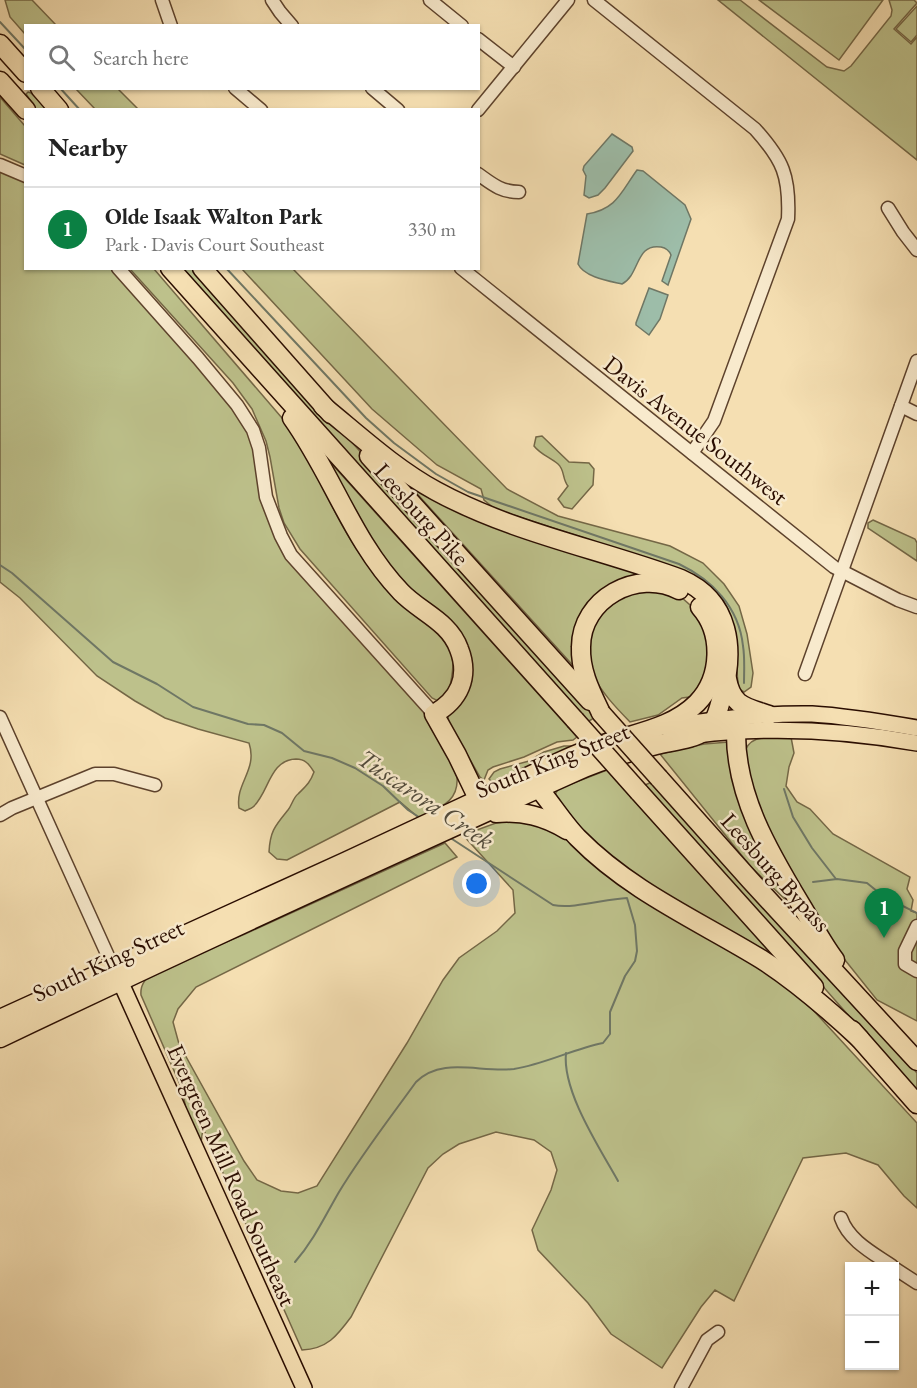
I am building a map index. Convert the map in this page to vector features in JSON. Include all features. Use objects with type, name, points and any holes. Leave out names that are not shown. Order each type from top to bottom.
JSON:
[{"type":"highway","points":[[0,44],[24,71]]},
{"type":"highway","points":[[0,81],[24,108]]},
{"type":"highway","points":[[42,90],[56,108]]},
{"type":"highway","name":"Leesburg Pike","points":[[172,270],[639,792]]},
{"type":"highway","name":"Leesburg Pike","points":[[204,270],[323,406],[601,713]]},
{"type":"highway","points":[[241,347],[303,434],[376,562],[402,593],[444,626],[453,637],[462,662],[459,688],[451,703],[434,714],[482,807],[533,814],[555,823],[576,836],[633,883],[787,977],[860,1039]]},
{"type":"highway","points":[[323,406],[392,463],[451,499],[524,530],[689,582],[705,595],[724,625],[730,652],[727,679],[714,719],[707,729],[697,735]]},
{"type":"highway","points":[[601,713],[584,676],[581,639],[587,622],[605,598],[623,587],[638,583],[664,584],[688,596],[704,611],[716,638],[717,652],[710,684],[699,701],[681,716],[657,728]]},
{"type":"highway","points":[[727,679],[729,692],[737,702],[769,715]]},
{"type":"highway","name":"Leesburg Bypass","points":[[601,713],[750,880],[917,1061]]},
{"type":"highway","name":"South King Street","points":[[482,807],[510,785],[557,763],[614,740],[657,728]]},
{"type":"highway","points":[[736,731],[737,762],[741,777],[753,814],[779,869],[831,954],[879,1019]]},
{"type":"highway","name":"South King Street","points":[[0,1038],[117,974],[428,831],[447,820],[542,787],[620,755],[697,735]]},
{"type":"highway","points":[[557,763],[545,774],[542,787],[544,795],[576,836]]},
{"type":"highway","points":[[463,770],[471,779],[484,785],[492,787],[510,785]]},
{"type":"highway","points":[[447,820],[461,793],[463,770]]},
{"type":"highway","name":"Leesburg Bypass","points":[[639,792],[917,1104]]},
{"type":"highway","name":"South King Street","points":[[0,1018],[117,974]]},
{"type":"main road","name":"South King Street","points":[[657,728],[714,719],[769,715],[839,716],[917,728]]},
{"type":"main road","name":"South King Street","points":[[697,735],[736,731],[804,730],[917,743]]},
{"type":"main road","name":"Evergreen Mill Road Southeast","points":[[117,974],[304,1388]]},
{"type":"street","points":[[162,0],[170,24]]},
{"type":"street","points":[[272,0],[290,24]]},
{"type":"street","points":[[430,0],[460,24]]},
{"type":"street","points":[[480,108],[568,0]]},
{"type":"street","points":[[594,0],[755,129],[774,150],[786,179],[789,199],[788,219],[714,422],[693,453]]},
{"type":"street","points":[[480,41],[514,67]]},
{"type":"street","points":[[237,90],[259,108]]},
{"type":"street","points":[[374,90],[396,108]]},
{"type":"street","points":[[0,165],[24,175]]},
{"type":"street","points":[[480,176],[506,192],[519,192]]},
{"type":"street","points":[[888,207],[917,250]]},
{"type":"street","points":[[120,270],[198,358],[237,405],[253,430],[259,448],[266,497],[291,555],[434,714]]},
{"type":"street","name":"Davis Avenue Southwest","points":[[464,270],[841,571],[898,600],[917,607]]},
{"type":"street","points":[[805,674],[917,361]]},
{"type":"street","points":[[901,406],[917,414]]},
{"type":"street","points":[[0,717],[117,974]]},
{"type":"street","points":[[0,815],[95,774],[114,774],[155,785]]},
{"type":"street","points":[[917,926],[904,957],[905,964],[917,971]]},
{"type":"street","points":[[841,1218],[845,1230],[852,1237],[886,1262]]},
{"type":"street","points":[[899,1271],[917,1283]]},
{"type":"street","points":[[681,1388],[707,1340],[718,1332]]},
{"type":"green space","points":[[5,0],[32,0],[55,24],[24,24],[24,33],[10,17]]},
{"type":"green space","points":[[718,0],[740,0],[827,67],[844,71],[851,66],[891,16],[889,0],[914,0],[917,3],[894,29],[911,44],[917,37],[917,160]]},
{"type":"green space","points":[[759,0],[883,0],[839,60]]},
{"type":"green space","points":[[917,6],[917,35],[911,42],[896,29]]},
{"type":"green space","points":[[77,90],[119,90],[137,108],[94,108]]},
{"type":"green space","points":[[31,93],[47,108],[35,108],[26,94]]},
{"type":"green space","points":[[0,97],[24,125],[24,165],[0,154]]},
{"type":"green space","points":[[0,165],[24,176],[24,270],[116,270],[237,405],[259,448],[281,536],[434,714],[457,777],[455,793],[446,804],[419,818],[400,802],[287,860],[277,859],[269,852],[272,834],[295,797],[311,779],[314,772],[308,764],[296,759],[280,765],[253,807],[245,811],[239,808],[240,791],[251,761],[249,743],[165,718],[135,701],[97,676],[20,598],[0,582]]},
{"type":"green space","points":[[131,270],[155,270],[288,425],[299,441],[344,528],[365,561],[447,642],[453,661],[448,695],[438,701],[432,698],[300,549],[284,523],[279,508],[266,441],[252,409],[233,383]]},
{"type":"green space","points":[[178,270],[197,270],[580,696],[596,717],[587,722]]},
{"type":"green space","points":[[243,270],[294,270],[507,489],[558,516],[670,546],[703,563],[724,584],[739,606],[747,634],[753,673],[751,687],[744,692],[739,689],[734,628],[724,602],[713,589],[682,570],[495,509],[484,500],[481,489],[437,465],[372,409]]},
{"type":"green space","points":[[542,436],[569,462],[589,463],[594,469],[593,485],[572,509],[564,507],[558,499],[568,486],[560,466],[534,446],[536,437]]},
{"type":"green space","points":[[322,453],[577,737],[573,740],[557,742],[524,757],[493,767],[488,770],[484,780],[480,777],[449,723],[448,717],[467,664],[392,576]]},
{"type":"green space","points":[[390,464],[414,481],[648,573],[599,601],[578,671]]},
{"type":"green space","points":[[873,520],[915,539],[917,561],[868,528],[868,523]]},
{"type":"green space","points":[[644,588],[681,597],[699,613],[713,651],[697,696],[682,698],[658,715],[630,722],[600,687],[588,661],[587,647],[591,633],[610,603]]},
{"type":"green space","points":[[768,737],[791,737],[794,753],[786,786],[797,802],[810,809],[833,834],[910,877],[907,889],[913,900],[911,911],[917,913],[917,1021],[877,1000],[837,950],[818,921],[762,819],[743,757],[750,743],[755,740]]},
{"type":"green space","points":[[729,742],[788,895],[789,903],[751,867],[660,754],[704,744]]},
{"type":"green space","points":[[564,746],[575,746],[497,781],[492,782],[489,779],[494,772],[500,769],[529,761],[544,752]]},
{"type":"green space","points":[[607,770],[797,981],[636,877],[587,836],[555,795],[558,789]]},
{"type":"green space","points":[[654,781],[917,1073],[917,1093],[645,785]]},
{"type":"green space","points":[[527,821],[562,835],[748,959],[813,1010],[917,1123],[917,1208],[878,1165],[846,1153],[803,1158],[734,1301],[715,1290],[701,1307],[662,1368],[611,1334],[588,1303],[538,1250],[532,1230],[551,1190],[557,1170],[551,1152],[534,1140],[496,1132],[459,1144],[443,1154],[428,1168],[351,1317],[331,1340],[318,1347],[302,1350],[203,1128],[201,1143],[187,1114],[182,1089],[141,995],[143,984],[155,972],[245,934],[445,843],[457,857],[196,987],[178,1009],[173,1022],[179,1044],[244,1161],[257,1180],[281,1191],[298,1193],[317,1186],[407,1043],[443,980],[459,958],[497,931],[515,913],[513,890],[463,835],[496,823]]},
{"type":"shaded area","points":[[612,134],[632,147],[633,151],[605,188],[598,195],[589,198],[584,195],[586,176],[584,166]]},
{"type":"shaded area","points":[[637,170],[643,171],[685,205],[691,219],[668,285],[662,281],[671,255],[661,247],[646,250],[628,280],[622,284],[591,275],[578,264],[587,214],[597,212],[612,204]]},
{"type":"shaded area","points":[[649,288],[668,295],[660,319],[649,335],[636,323]]},
{"type":"waterway","points":[[0,22],[24,48]]},
{"type":"waterway","points":[[62,90],[78,108]]},
{"type":"waterway","points":[[228,270],[366,418],[394,443],[436,474],[468,492],[679,564],[702,578],[722,596],[736,619],[744,651],[744,683]]},
{"type":"waterway","name":"Tuscarora Creek","points":[[0,565],[113,662],[157,684],[193,707],[248,724],[264,725],[282,733],[304,751],[332,758],[355,768],[383,786],[408,810],[422,819]]},
{"type":"waterway","points":[[784,789],[793,817],[812,848],[836,879]]},
{"type":"waterway","points":[[295,1262],[314,1237],[339,1192],[367,1150],[416,1082],[426,1074],[462,1067],[501,1070],[525,1067],[603,1043],[610,1034],[610,1012],[625,976],[635,961],[637,951],[635,925],[627,898],[571,906],[553,905],[449,837]]},
{"type":"waterway","name":"Tuscarora Creek","points":[[813,882],[837,879],[867,883],[883,896],[917,913]]},
{"type":"waterway","points":[[566,1053],[566,1068],[576,1101],[592,1136],[618,1181]]},
{"type":"place","name":"Olde Isaak Walton Park","points":[[884,938]]}]
